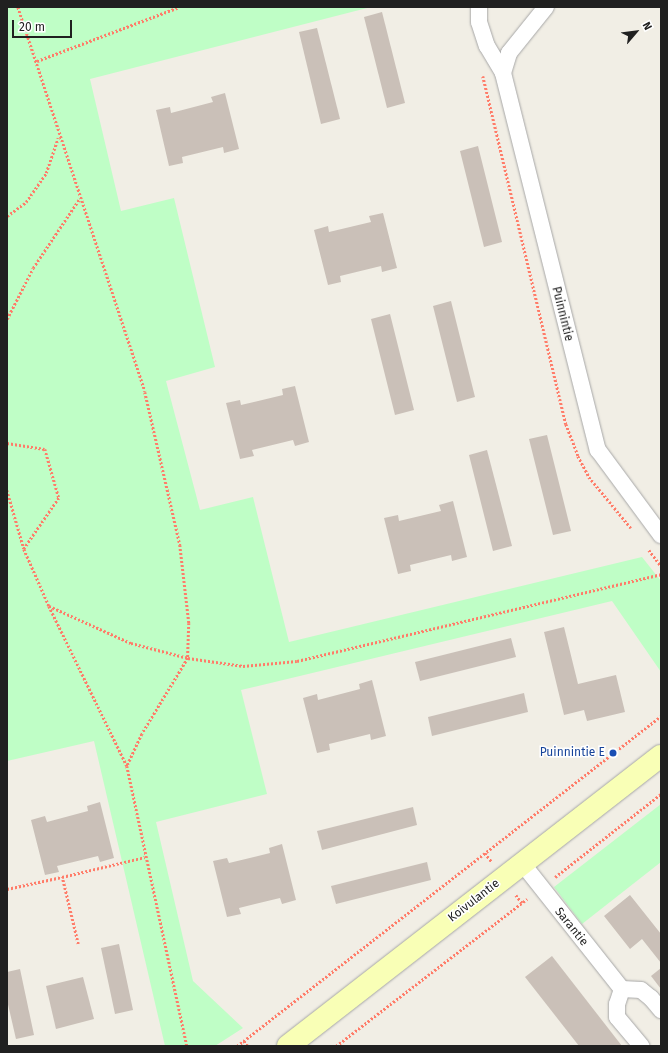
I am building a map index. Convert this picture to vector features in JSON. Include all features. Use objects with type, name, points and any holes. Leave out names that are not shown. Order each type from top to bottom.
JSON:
[{"type":"street","name":"Puinnintie","points":[[479,7],[480,22],[487,46],[503,73],[598,450],[605,464],[661,536]]},
{"type":"street","points":[[503,73],[509,53],[546,7]]},
{"type":"street","name":"Koivulantie","points":[[288,1046],[661,756]]},
{"type":"street","name":"Sarantie","points":[[522,864],[622,989]]},
{"type":"street","points":[[640,1046],[617,1017],[617,1004],[622,989],[641,990],[651,998],[661,1010]]},
{"type":"path","points":[[18,7],[37,61],[59,138],[145,392],[180,545],[189,623],[188,658],[142,734],[127,766]]},
{"type":"path","points":[[37,61],[179,7]]},
{"type":"path","points":[[7,216],[26,202],[46,173],[59,138]]},
{"type":"path","points":[[7,319],[33,268],[80,198]]},
{"type":"path","points":[[7,443],[45,449],[59,498],[24,549]]},
{"type":"path","points":[[7,490],[24,549],[49,606],[127,766],[145,857],[187,1046]]},
{"type":"path","points":[[49,606],[131,643],[188,658],[243,666],[297,661],[661,574]]},
{"type":"path","points":[[237,1046],[661,716]]},
{"type":"path","points":[[336,1046],[661,794]]},
{"type":"path","points":[[7,889],[145,857]]},
{"type":"path","points":[[62,877],[78,944]]},
{"type":"path","points":[[244,1041],[248,1046]]},
{"type":"green space","points":[[7,7],[371,7],[90,79],[121,211],[174,198],[215,367],[166,381],[200,510],[253,497],[289,642],[642,557],[661,581],[661,672],[612,601],[241,690],[267,794],[156,822],[193,981],[243,1028],[215,1046],[165,1046],[94,741],[7,761]]},
{"type":"green space","points":[[661,804],[661,862],[582,924],[554,887]]},
{"type":"building","points":[[382,12],[405,103],[387,108],[364,17]]},
{"type":"building","points":[[317,28],[340,119],[321,124],[299,32]]},
{"type":"building","points":[[225,93],[239,149],[224,153],[223,147],[182,157],[183,163],[169,166],[156,110],[170,107],[171,113],[213,102],[211,97]]},
{"type":"building","points":[[478,146],[502,242],[484,247],[460,151]]},
{"type":"building","points":[[383,213],[397,268],[382,272],[381,266],[340,276],[341,282],[328,285],[314,230],[328,226],[329,232],[371,222],[369,216]]},
{"type":"building","points":[[451,301],[475,397],[457,402],[433,306]]},
{"type":"building","points":[[390,314],[414,410],[395,415],[371,319]]},
{"type":"building","points":[[295,386],[309,442],[295,446],[293,440],[252,450],[254,456],[240,459],[226,403],[240,400],[241,405],[283,395],[282,389]]},
{"type":"building","points":[[547,435],[571,531],[553,535],[529,439]]},
{"type":"building","points":[[487,450],[512,546],[493,551],[469,455]]},
{"type":"building","points":[[453,501],[467,557],[452,561],[451,555],[410,565],[411,571],[398,574],[384,518],[398,515],[399,521],[441,511],[439,505]]},
{"type":"building","points":[[564,627],[578,684],[616,675],[625,712],[587,721],[584,710],[564,715],[544,632]]},
{"type":"building","points":[[511,638],[516,657],[420,681],[415,662]]},
{"type":"building","points":[[372,680],[386,736],[371,740],[370,734],[329,744],[330,750],[317,753],[303,698],[317,694],[318,700],[360,689],[359,684]]},
{"type":"building","points":[[524,693],[528,712],[432,736],[428,717]]},
{"type":"building","points":[[100,802],[114,858],[100,862],[98,856],[57,866],[59,872],[45,875],[31,820],[45,816],[47,822],[88,811],[87,806]]},
{"type":"building","points":[[413,807],[417,825],[322,850],[317,831]]},
{"type":"building","points":[[282,844],[296,900],[282,904],[280,898],[239,908],[241,914],[227,917],[213,861],[227,858],[229,863],[270,853],[269,848]]},
{"type":"building","points":[[427,862],[431,880],[336,904],[331,886]]},
{"type":"building","points":[[630,895],[661,934],[661,963],[642,939],[630,949],[604,916]]},
{"type":"building","points":[[119,944],[133,1010],[115,1014],[101,948]]},
{"type":"building","points":[[552,956],[622,1046],[579,1046],[525,977]]},
{"type":"building","points":[[661,968],[661,989],[651,976]]},
{"type":"building","points":[[20,969],[34,1035],[16,1039],[7,1000],[7,972]]},
{"type":"building","points":[[83,977],[94,1019],[56,1029],[46,986]]},
{"type":"place","name":"Puinnintie E","points":[[613,753]]}]
